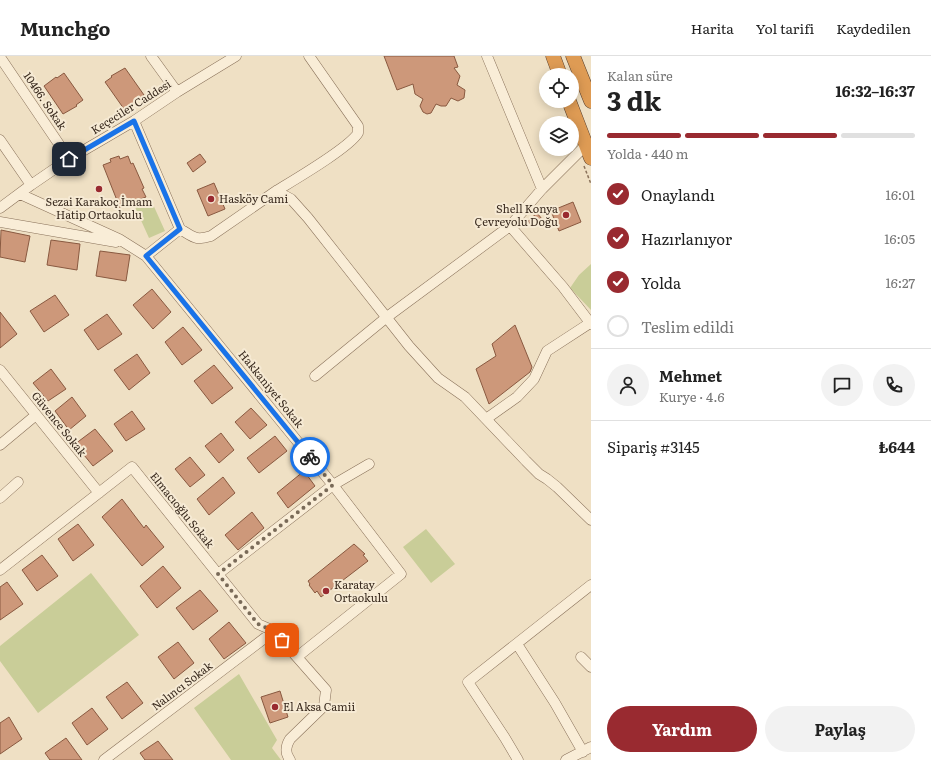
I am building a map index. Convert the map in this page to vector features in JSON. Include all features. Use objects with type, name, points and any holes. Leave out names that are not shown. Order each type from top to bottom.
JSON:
[{"type":"highway","points":[[553,56],[557,68]]},
{"type":"highway","points":[[573,56],[591,101]]},
{"type":"highway","points":[[572,108],[591,158]]},
{"type":"street","points":[[151,56],[177,92]]},
{"type":"street","name":"Keçeciler Caddesi","points":[[0,208],[69,159],[134,121],[177,92],[236,56]]},
{"type":"street","points":[[134,121],[180,229],[197,239],[211,236],[351,141],[358,133],[358,126],[309,56]]},
{"type":"street","points":[[487,56],[542,189]]},
{"type":"street","name":"10466. Sokak","points":[[0,57],[69,159]]},
{"type":"street","points":[[0,140],[31,185]]},
{"type":"street","points":[[315,376],[387,317],[510,226],[542,189],[586,145]]},
{"type":"street","points":[[276,191],[291,199],[308,218],[409,346],[438,378],[465,397],[534,470],[557,487],[591,520]]},
{"type":"street","name":"Hakkaniyet Sokak","points":[[20,194],[129,244],[146,256],[333,485],[402,574],[297,657]]},
{"type":"street","name":"Hakkaniyet Sokak","points":[[0,222],[129,244]]},
{"type":"street","points":[[486,419],[517,397],[534,379],[547,351],[590,324],[563,287],[510,226]]},
{"type":"street","points":[[146,256],[180,229]]},
{"type":"street","name":"Güvence Sokak","points":[[0,370],[99,493]]},
{"type":"street","points":[[0,445],[36,415]]},
{"type":"street","points":[[218,574],[333,485],[369,464]]},
{"type":"street","name":"Elmacıoğlu Sokak","points":[[0,570],[132,467],[258,624],[274,631],[326,690],[324,706],[290,739],[286,745],[286,755],[290,760]]},
{"type":"street","points":[[0,498],[18,482]]},
{"type":"street","points":[[518,760],[468,682],[591,585]]},
{"type":"street","name":"Nalıncı Sokak","points":[[104,760],[274,631]]},
{"type":"street","points":[[517,644],[587,750],[566,760]]},
{"type":"street","points":[[581,657],[591,667]]},
{"type":"green space","points":[[151,200],[165,231],[149,238],[135,207]]},
{"type":"green space","points":[[591,264],[591,310],[570,288],[579,275]]},
{"type":"green space","points":[[426,529],[455,564],[431,583],[403,547]]},
{"type":"green space","points":[[91,573],[139,635],[38,713],[0,661],[0,646]]},
{"type":"green space","points":[[239,674],[277,740],[272,748],[281,760],[231,760],[194,708]]},
{"type":"building","points":[[384,56],[454,56],[458,67],[454,68],[460,76],[457,85],[465,90],[464,98],[458,101],[451,98],[446,106],[436,104],[431,113],[427,114],[423,112],[420,106],[423,99],[415,94],[413,84],[397,90]]},
{"type":"building","points":[[125,68],[144,95],[132,105],[131,104],[124,109],[105,82],[112,77],[111,76]]},
{"type":"building","points":[[64,73],[83,100],[76,105],[77,106],[63,114],[44,86]]},
{"type":"building","points":[[200,154],[206,162],[193,172],[187,163]]},
{"type":"building","points":[[119,156],[120,159],[128,156],[131,164],[133,163],[144,188],[142,189],[146,197],[138,200],[140,203],[129,207],[128,205],[120,208],[103,165],[111,162],[110,159]]},
{"type":"building","name":"Hasköy Cami","points":[[214,183],[225,209],[208,216],[197,190]]},
{"type":"building","points":[[573,202],[581,222],[559,231],[551,211]]},
{"type":"building","points":[[537,213],[542,219],[533,227],[528,221]]},
{"type":"building","points":[[1,230],[30,236],[25,262],[0,257]]},
{"type":"building","points":[[51,240],[80,244],[77,270],[47,265]]},
{"type":"building","points":[[100,251],[130,255],[126,281],[96,276]]},
{"type":"building","points":[[152,289],[171,312],[153,329],[133,305]]},
{"type":"building","points":[[55,295],[69,315],[44,332],[30,311]]},
{"type":"building","points":[[0,312],[17,334],[0,348]]},
{"type":"building","points":[[107,314],[122,334],[98,350],[84,330]]},
{"type":"building","points":[[515,325],[532,367],[530,372],[489,404],[476,369],[496,356],[492,344]]},
{"type":"building","points":[[183,327],[202,350],[182,365],[165,342]]},
{"type":"building","points":[[137,354],[150,373],[129,390],[114,370]]},
{"type":"building","points":[[214,365],[233,388],[212,404],[194,381]]},
{"type":"building","points":[[51,369],[66,389],[48,401],[33,383]]},
{"type":"building","points":[[72,397],[86,416],[69,430],[55,411]]},
{"type":"building","points":[[251,408],[267,425],[250,439],[235,422]]},
{"type":"building","points":[[132,411],[145,429],[126,441],[114,424]]},
{"type":"building","points":[[95,429],[113,451],[93,466],[75,444]]},
{"type":"building","points":[[221,433],[234,450],[219,463],[205,446]]},
{"type":"building","points":[[275,436],[287,451],[259,473],[247,458]]},
{"type":"building","points":[[190,457],[205,475],[190,487],[175,469]]},
{"type":"building","points":[[304,471],[315,486],[288,508],[277,493]]},
{"type":"building","points":[[223,477],[235,493],[209,515],[197,499]]},
{"type":"building","points":[[122,499],[144,528],[146,525],[164,547],[142,566],[102,517]]},
{"type":"building","points":[[252,512],[264,528],[238,550],[225,535]]},
{"type":"building","points":[[78,524],[94,545],[73,561],[58,539]]},
{"type":"building","points":[[354,544],[365,554],[363,555],[368,561],[321,597],[317,591],[315,593],[308,581]]},
{"type":"building","points":[[42,555],[58,576],[37,591],[22,570]]},
{"type":"building","points":[[163,566],[181,588],[157,608],[140,586]]},
{"type":"building","points":[[7,582],[23,604],[0,620],[0,587]]},
{"type":"building","points":[[200,590],[218,611],[193,630],[176,608]]},
{"type":"building","points":[[229,622],[246,643],[224,659],[209,639]]},
{"type":"building","points":[[178,642],[194,663],[174,679],[158,657]]},
{"type":"building","points":[[127,682],[143,703],[122,719],[106,697]]},
{"type":"building","name":"El Aksa Camii","points":[[280,691],[288,717],[270,723],[261,697]]},
{"type":"building","points":[[92,708],[108,729],[87,745],[72,723]]},
{"type":"building","points":[[9,717],[22,739],[0,754],[0,723]]},
{"type":"building","points":[[66,738],[82,760],[50,760],[45,753]]},
{"type":"building","points":[[158,741],[173,760],[145,760],[140,753]]},
{"type":"way so far","points":[[282,640],[274,631],[258,624],[218,574],[333,485],[310,457]]},
{"type":"place","name":"Sezai Karakoç İmam Hatip Ortaokulu","points":[[99,189]]},
{"type":"place","name":"Hasköy Cami","points":[[211,199]]},
{"type":"place","name":"Shell Konya Çevreyolu Doğu","points":[[566,215]]},
{"type":"place","name":"Karatay Ortaokulu","points":[[326,591]]},
{"type":"place","name":"El Aksa Camii","points":[[275,707]]},
{"type":"route","points":[[69,159],[134,121],[180,229],[146,256],[156,266],[310,457]]}]
